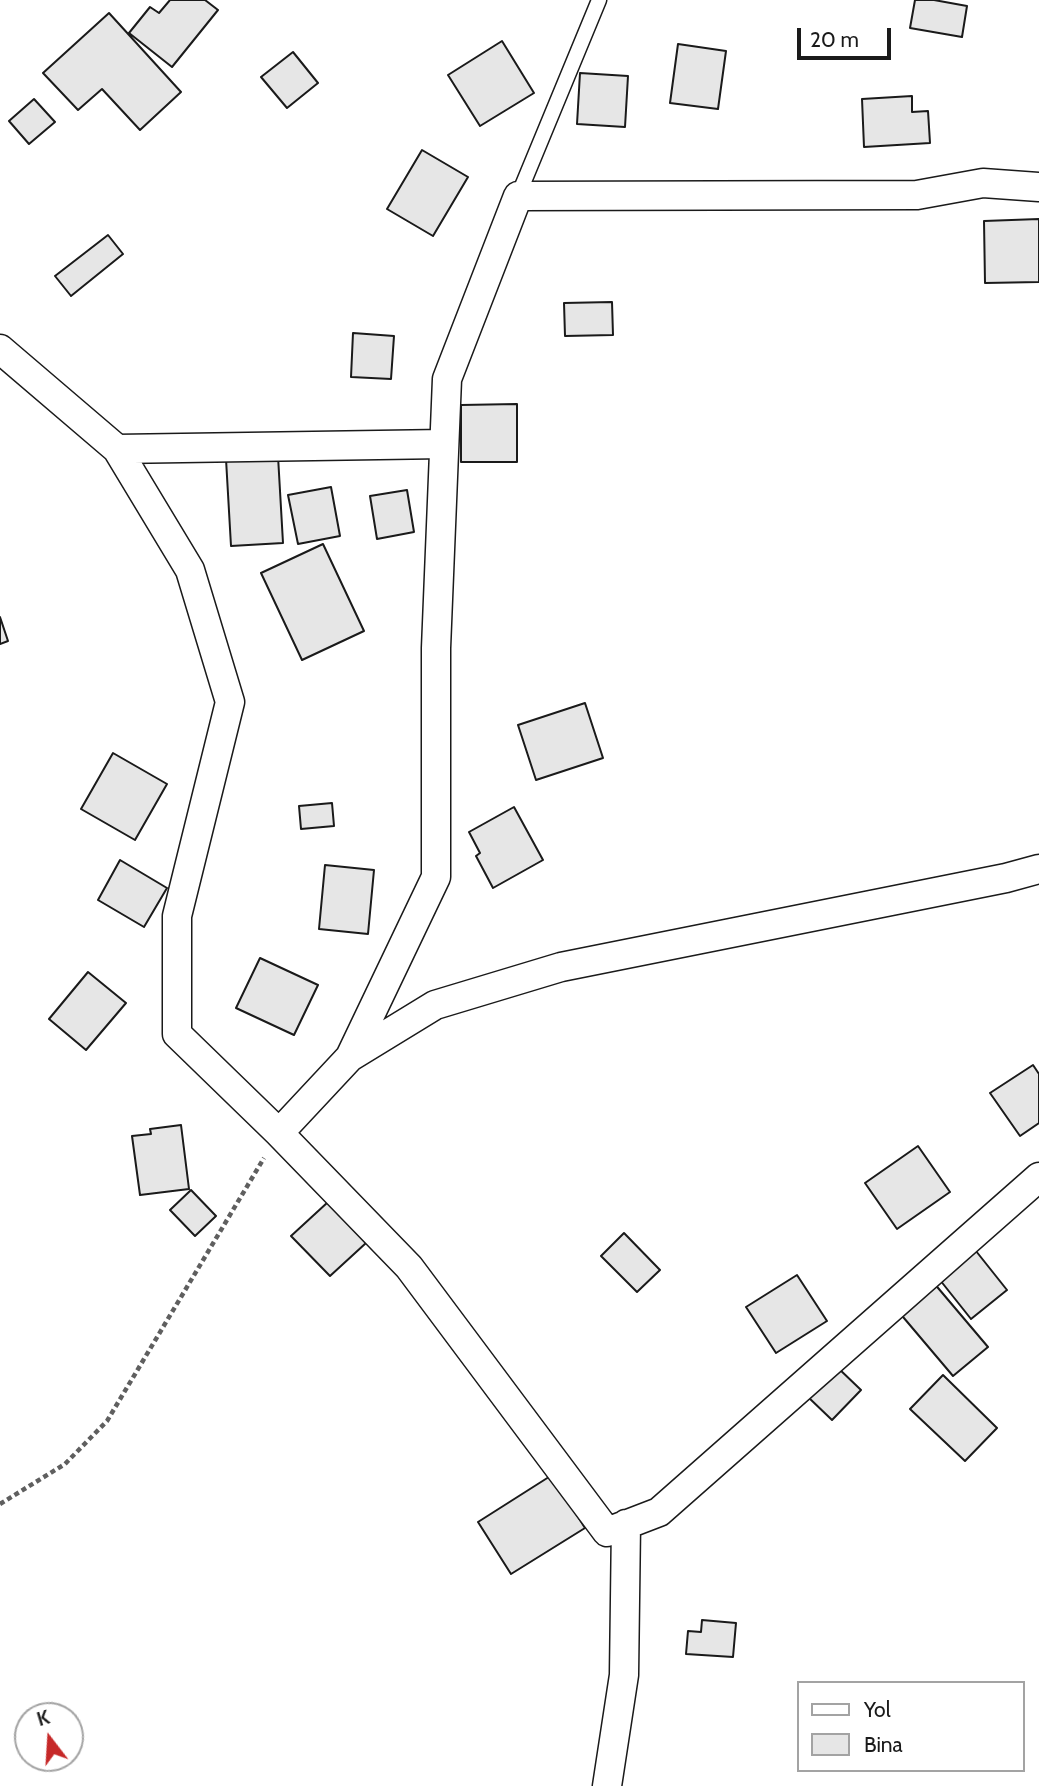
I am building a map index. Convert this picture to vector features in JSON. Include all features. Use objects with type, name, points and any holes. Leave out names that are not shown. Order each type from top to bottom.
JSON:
[{"type":"street","points":[[350,1057],[436,877],[436,648],[447,379],[517,196],[917,195],[983,183],[1039,187]]},
{"type":"street","points":[[0,349],[117,449],[190,570],[230,702],[177,916],[177,1034],[279,1133],[409,1267],[607,1532],[659,1512],[1039,1177]]},
{"type":"street","points":[[117,449],[444,444]]},
{"type":"street","points":[[279,1133],[350,1057],[436,1005],[561,967],[992,881],[1039,869]]},
{"type":"street","points":[[607,1786],[624,1675],[626,1524]]},
{"type":"lane","points":[[517,196],[599,0]]},
{"type":"path","points":[[0,1504],[65,1464],[107,1421],[279,1133]]},
{"type":"building","points":[[170,0],[205,0],[218,10],[172,67],[129,33],[150,7],[159,13]]},
{"type":"building","points":[[915,0],[934,0],[967,6],[962,37],[910,28]]},
{"type":"building","points":[[109,13],[181,92],[140,130],[102,89],[78,110],[43,73]]},
{"type":"building","points":[[502,41],[534,93],[480,126],[448,75]]},
{"type":"building","points":[[678,44],[726,51],[718,109],[670,103]]},
{"type":"building","points":[[293,52],[318,83],[287,108],[261,77]]},
{"type":"building","points":[[580,73],[628,76],[625,127],[577,124]]},
{"type":"building","points":[[912,96],[912,112],[928,111],[930,143],[864,147],[862,99]]},
{"type":"building","points":[[34,99],[55,122],[29,144],[9,121]]},
{"type":"building","points":[[422,150],[468,177],[433,236],[387,209]]},
{"type":"building","points":[[1039,219],[1039,282],[985,283],[984,221]]},
{"type":"building","points":[[108,235],[123,254],[71,296],[55,276]]},
{"type":"building","points":[[612,302],[613,335],[565,336],[564,303]]},
{"type":"building","points":[[353,333],[394,336],[391,379],[351,377]]},
{"type":"building","points":[[517,404],[517,462],[461,462],[461,405]]},
{"type":"building","points":[[278,456],[283,543],[231,546],[226,459]]},
{"type":"building","points":[[331,487],[340,536],[298,544],[288,495]]},
{"type":"building","points":[[407,490],[414,532],[377,539],[370,496]]},
{"type":"building","points":[[323,544],[364,631],[302,660],[261,573]]},
{"type":"building","points":[[0,617],[8,641],[0,644]]},
{"type":"building","points":[[585,703],[603,758],[536,780],[518,725]]},
{"type":"building","points":[[113,753],[167,784],[135,840],[81,809]]},
{"type":"building","points":[[332,803],[334,826],[301,829],[299,806]]},
{"type":"building","points":[[514,807],[543,860],[493,888],[476,856],[480,853],[469,832]]},
{"type":"building","points":[[120,860],[167,888],[144,927],[98,900]]},
{"type":"building","points":[[325,865],[374,870],[368,934],[319,929]]},
{"type":"building","points":[[260,958],[318,985],[294,1035],[236,1008]]},
{"type":"building","points":[[88,972],[126,1003],[86,1050],[49,1019]]},
{"type":"building","points":[[1033,1065],[1039,1074],[1039,1123],[1020,1136],[990,1093]]},
{"type":"building","points":[[181,1125],[189,1189],[140,1195],[132,1136],[151,1134],[150,1129]]},
{"type":"building","points":[[918,1146],[950,1192],[897,1229],[865,1183]]},
{"type":"building","points":[[191,1190],[216,1216],[195,1236],[170,1210]]},
{"type":"building","points":[[328,1202],[366,1243],[330,1276],[291,1236]]},
{"type":"building","points":[[624,1233],[660,1270],[637,1292],[601,1256]]},
{"type":"building","points":[[972,1246],[1007,1290],[971,1319],[936,1275]]},
{"type":"building","points":[[797,1275],[827,1321],[776,1353],[746,1307]]},
{"type":"building","points":[[933,1282],[988,1347],[953,1376],[898,1311]]},
{"type":"building","points":[[836,1366],[861,1390],[832,1420],[807,1396]]},
{"type":"building","points":[[943,1375],[997,1428],[965,1461],[910,1409]]},
{"type":"building","points":[[552,1475],[585,1528],[511,1574],[478,1522]]},
{"type":"building","points":[[702,1620],[736,1623],[733,1657],[686,1654],[688,1631],[701,1632]]}]
